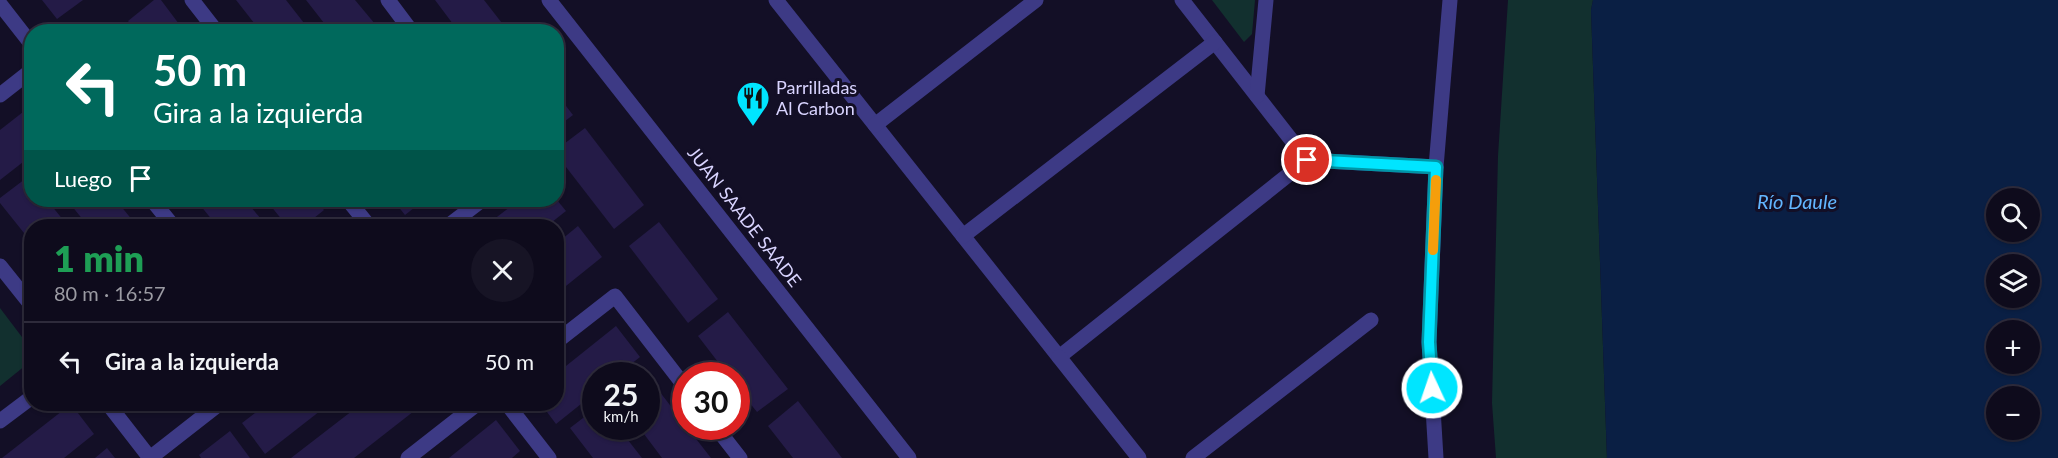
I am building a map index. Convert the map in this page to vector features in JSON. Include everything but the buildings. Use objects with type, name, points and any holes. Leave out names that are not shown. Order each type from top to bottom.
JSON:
[{"type":"street","points":[[192,0],[211,24]]},
{"type":"street","points":[[388,0],[406,24]]},
{"type":"street","name":"JUAN SAADE SAADE","points":[[549,0],[909,458]]},
{"type":"street","points":[[875,125],[1036,0]]},
{"type":"street","points":[[1182,0],[1307,160]]},
{"type":"street","points":[[1257,96],[1266,0]]},
{"type":"street","points":[[1436,458],[1429,342],[1436,167],[1450,0]]},
{"type":"street","points":[[781,2],[875,125],[1139,458]]},
{"type":"street","points":[[0,4],[24,35]]},
{"type":"street","points":[[963,236],[1215,42]]},
{"type":"street","points":[[0,95],[24,76]]},
{"type":"street","points":[[1059,357],[1307,160],[1436,167]]},
{"type":"street","points":[[158,207],[167,219]]},
{"type":"street","points":[[354,207],[363,219]]},
{"type":"street","points":[[457,219],[473,207]]},
{"type":"street","points":[[0,266],[24,296]]},
{"type":"street","points":[[564,336],[615,296],[672,370]]},
{"type":"street","points":[[1193,458],[1371,320]]},
{"type":"street","points":[[0,421],[24,402]]},
{"type":"street","points":[[113,411],[150,458],[210,411]]},
{"type":"street","points":[[408,458],[468,411]]},
{"type":"street","points":[[512,411],[549,458]]},
{"type":"street","points":[[726,440],[740,458]]},
{"type":"green space","points":[[1212,0],[1255,0],[1252,34],[1244,42]]},
{"type":"green space","points":[[1508,0],[1593,0],[1591,10],[1607,458],[1496,458],[1492,403],[1498,156]]},
{"type":"green space","points":[[0,308],[24,340],[24,367],[0,386]]},
{"type":"water","name":"Río Daule","points":[[1593,0],[2058,0],[2058,458],[1607,458],[1591,10]]},
{"type":"slow traffic","points":[[1433,250],[1436,180]]},
{"type":"place","name":"Parrilladas Al Carbon","points":[[753,127]]},
{"type":"route","points":[[1307,160],[1436,167],[1429,342],[1432,388]]}]
